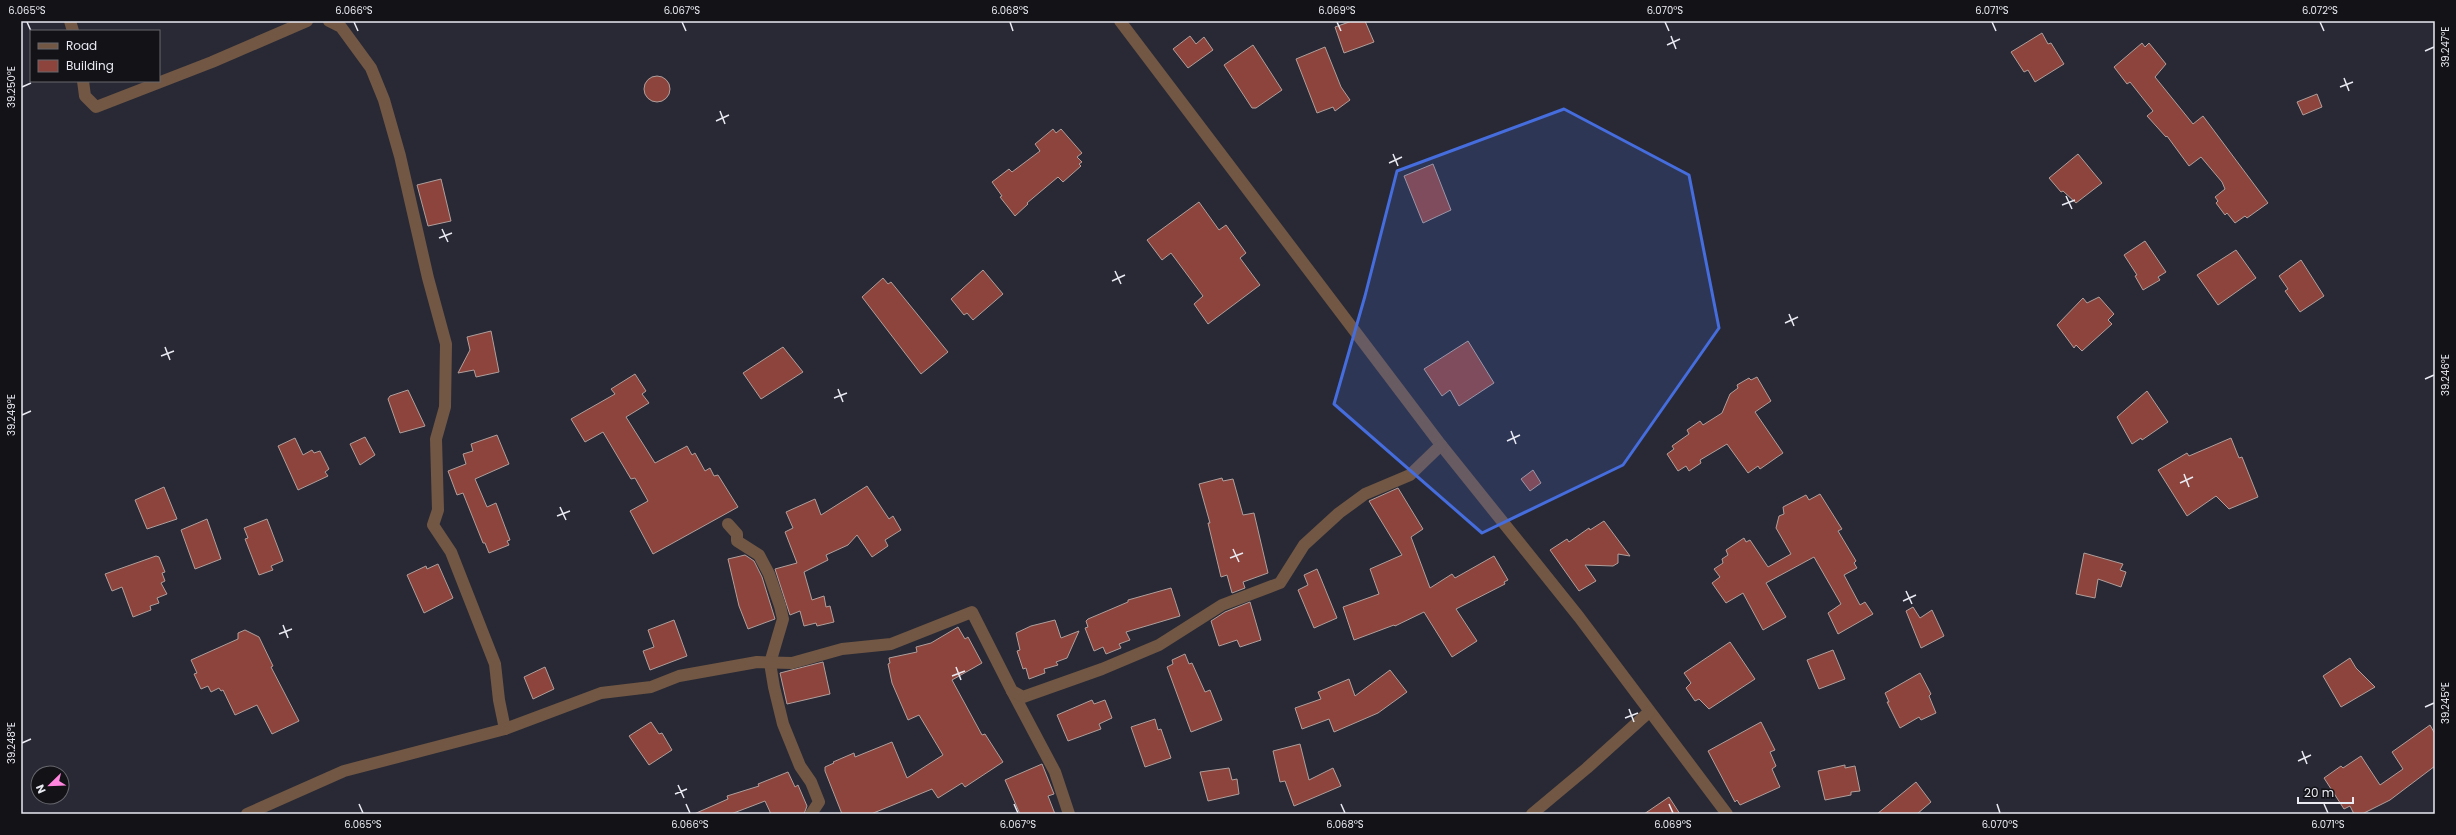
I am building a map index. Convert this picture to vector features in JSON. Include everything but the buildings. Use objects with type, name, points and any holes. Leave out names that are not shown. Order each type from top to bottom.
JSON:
[{"type":"street","points":[[82,82],[85,96],[96,107],[212,62],[307,21]]},
{"type":"street","points":[[330,21],[341,27],[372,68],[400,156],[428,278],[446,344],[445,407],[436,439],[438,510],[433,526],[451,552],[495,664],[505,729]]},
{"type":"street","points":[[1120,21],[1441,445],[1579,618],[1727,814]]},
{"type":"street","points":[[1012,691],[1024,697],[1102,669],[1159,645],[1222,605],[1280,582],[1304,546],[1339,513],[1365,494],[1410,475],[1441,445]]},
{"type":"street","points":[[728,524],[737,534],[738,541],[759,555],[769,574],[780,606],[783,619],[770,663],[783,724],[800,766],[811,782],[819,802],[811,814]]},
{"type":"street","points":[[247,814],[344,771],[505,729],[601,693],[651,686],[679,676],[757,662],[792,663],[842,649],[891,644],[972,612],[1055,772],[1069,814]]},
{"type":"street","points":[[1532,814],[1587,768],[1649,712]]},
{"type":"highlighted area","points":[[1564,109],[1689,175],[1719,328],[1623,465],[1482,533],[1334,404],[1365,296],[1397,171]]}]
